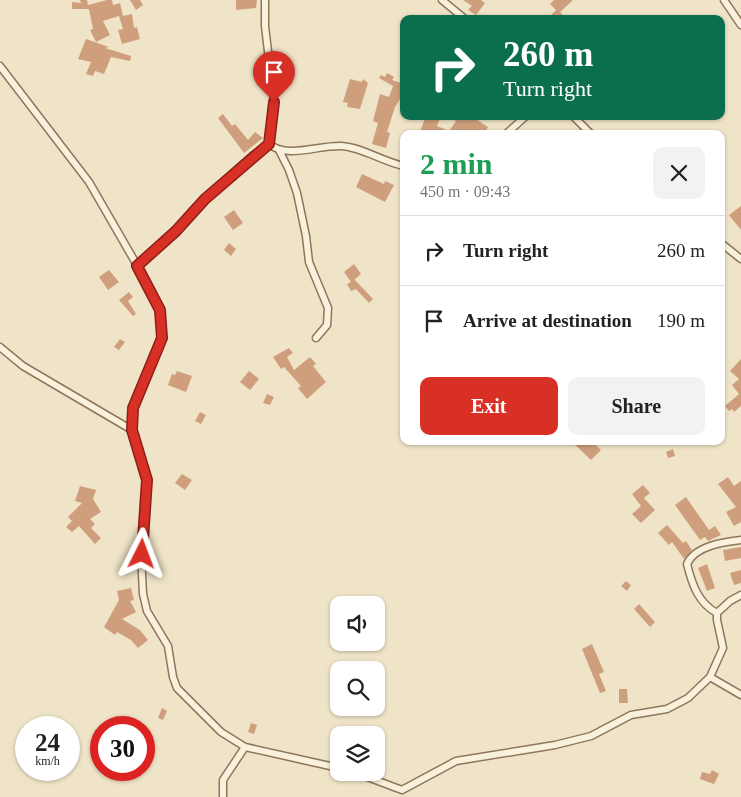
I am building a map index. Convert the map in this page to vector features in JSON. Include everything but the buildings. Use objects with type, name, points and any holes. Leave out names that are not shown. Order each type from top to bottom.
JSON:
[{"type":"street","points":[[137,266],[176,231],[205,199],[269,144],[274,102],[266,35],[265,0]]},
{"type":"street","points":[[442,0],[460,15]]},
{"type":"street","points":[[724,0],[741,25]]},
{"type":"street","points":[[0,66],[89,182],[160,310],[162,338],[133,408],[132,430],[147,480],[142,554],[143,594],[147,611],[168,646],[173,677],[177,688],[221,732],[245,747],[330,766]]},
{"type":"street","points":[[510,130],[522,120]]},
{"type":"street","points":[[577,120],[587,130]]},
{"type":"street","points":[[269,144],[279,150],[289,170],[297,194],[306,236],[309,262],[328,308],[327,325],[316,338]]},
{"type":"street","points":[[279,150],[343,146],[400,165]]},
{"type":"street","points":[[725,246],[741,259]]},
{"type":"street","points":[[0,347],[22,366],[132,430]]},
{"type":"street","points":[[717,613],[707,608],[698,597],[686,564],[689,558],[699,551],[724,542],[741,540]]},
{"type":"street","points":[[717,613],[730,600],[741,595]]},
{"type":"street","points":[[378,781],[402,790],[456,761],[555,745],[591,736],[631,716],[667,709],[688,698],[710,677],[723,648],[717,613]]},
{"type":"street","points":[[710,677],[741,695]]},
{"type":"street","points":[[223,797],[223,780],[245,747]]},
{"type":"route","points":[[142,554],[147,480],[132,430],[133,408],[162,338],[160,310],[137,266],[176,231],[198,205],[252,156],[269,144],[274,117],[274,102]]}]
